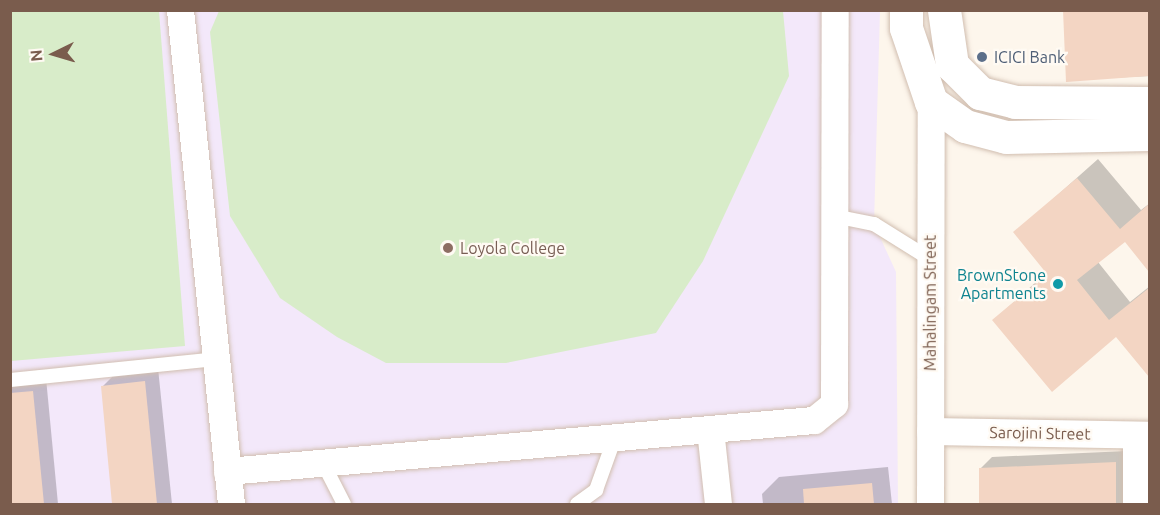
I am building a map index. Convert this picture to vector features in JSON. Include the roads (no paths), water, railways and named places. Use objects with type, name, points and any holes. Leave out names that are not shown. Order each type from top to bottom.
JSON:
[{"type":"main road","points":[[906,10],[906,28],[931,102],[965,126],[1005,137],[1149,134]]},
{"type":"main road","points":[[944,10],[952,65],[980,93],[1015,102],[1149,103]]},
{"type":"street","points":[[180,10],[231,504]]},
{"type":"street","points":[[227,471],[814,420],[834,404],[835,10]]},
{"type":"street","name":"Mahalingam Street","points":[[930,504],[931,102]]},
{"type":"street","points":[[710,429],[717,504]]},
{"type":"street","name":"Sarojini Street","points":[[930,431],[1143,435]]},
{"type":"street","points":[[1136,504],[1143,435]]},
{"type":"lane","points":[[834,216],[874,224],[930,259]]},
{"type":"lane","points":[[10,380],[216,360]]},
{"type":"lane","points":[[577,504],[596,490],[615,437]]},
{"type":"lane","points":[[323,463],[344,504]]},
{"type":"place","name":"ICICI Bank","points":[[982,57]]},
{"type":"place","name":"Loyola College","points":[[448,248]]},
{"type":"place","name":"BrownStone Apartments","points":[[1058,284]]}]
